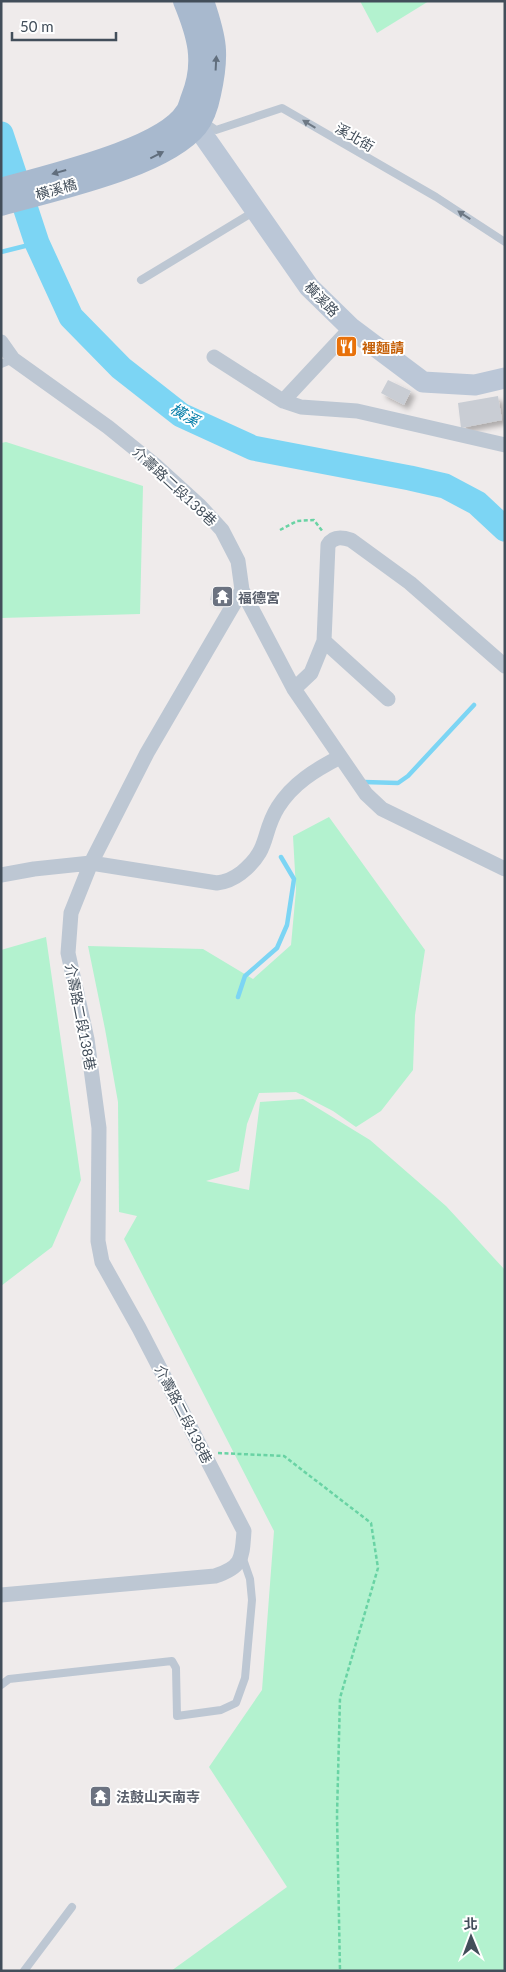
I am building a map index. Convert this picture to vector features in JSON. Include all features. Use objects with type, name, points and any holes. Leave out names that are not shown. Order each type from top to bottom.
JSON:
[{"type":"main road","points":[[184,1],[194,26],[199,49],[200,69],[195,119]]},
{"type":"main road","points":[[109,165],[167,130],[195,119],[208,104],[216,71],[216,55],[214,36],[203,1]]},
{"type":"main road","name":"橫溪路","points":[[195,119],[309,287],[351,328],[423,382],[475,385],[505,378]]},
{"type":"main road","name":"橫溪橋","points":[[1,189],[109,165]]},
{"type":"main road","name":"橫溪橋","points":[[1,205],[109,165]]},
{"type":"street","points":[[283,401],[351,328]]},
{"type":"street","name":"介壽路二段138巷","points":[[1,342],[5,360],[108,427],[155,465],[200,506],[222,530],[238,561],[242,590],[147,753],[91,863],[70,913],[68,954],[87,1040],[99,1128],[98,1241],[102,1262],[139,1328],[244,1531],[242,1556]]},
{"type":"street","points":[[214,357],[283,401],[301,407],[357,411],[505,445]]},
{"type":"street","points":[[294,690],[311,673],[324,641],[328,552],[331,540],[343,538],[351,540],[410,583],[505,666]]},
{"type":"street","points":[[242,590],[294,690],[366,794],[382,808],[505,869]]},
{"type":"street","points":[[324,641],[388,699]]},
{"type":"street","points":[[1,875],[34,869],[91,863],[217,884],[226,882],[252,864],[259,856],[273,816],[285,798],[308,774],[340,757]]},
{"type":"street","points":[[1,1596],[215,1576],[232,1571],[242,1556]]},
{"type":"lane","name":"溪北街","points":[[195,119],[216,130],[282,108],[436,197],[505,242]]},
{"type":"lane","points":[[141,280],[256,210]]},
{"type":"lane","points":[[1,1685],[8,1679],[172,1661],[176,1668],[178,1716],[221,1710],[236,1703],[245,1678],[252,1600],[250,1579],[242,1556]]},
{"type":"lane","points":[[24,1971],[72,1907]]},
{"type":"path","points":[[280,530],[297,521],[314,520],[331,540]]},
{"type":"path","points":[[204,1453],[284,1456],[371,1523],[378,1568],[340,1698],[338,1815],[340,1971]]},
{"type":"green space","points":[[360,1],[429,1],[377,33]]},
{"type":"green space","points":[[6,442],[143,486],[140,614],[1,618],[1,443]]},
{"type":"green space","points":[[329,817],[425,950],[415,1015],[413,1070],[381,1111],[356,1127],[333,1111],[296,1092],[259,1093],[247,1124],[239,1171],[206,1181],[249,1190],[260,1102],[303,1099],[370,1140],[446,1206],[505,1270],[505,1971],[171,1971],[287,1887],[209,1767],[262,1690],[274,1531],[124,1239],[137,1216],[119,1212],[118,1102],[88,946],[203,949],[253,979],[291,945],[296,890],[293,836]]},
{"type":"green space","points":[[46,937],[81,1180],[52,1247],[1,1286],[1,950]]},
{"type":"building","points":[[388,380],[411,391],[404,405],[381,393]]},
{"type":"building","points":[[498,396],[502,420],[461,428],[458,403]]},
{"type":"building","name":"福德宮","points":[[212,590],[234,593],[232,604],[210,600]]},
{"type":"waterway","name":"橫溪","points":[[1,134],[37,243],[71,317],[121,368],[181,415],[253,448],[445,486],[477,503],[505,529]]},
{"type":"waterway","points":[[1,252],[37,243]]},
{"type":"waterway","points":[[364,782],[398,783],[408,776],[474,705]]},
{"type":"waterway","points":[[238,997],[245,976],[277,948],[287,925],[294,879],[281,857]]},
{"type":"place","name":"裡麵請","points":[[346,347]]},
{"type":"place","name":"福德宮","points":[[222,597]]},
{"type":"place","name":"法鼓山天南寺","points":[[100,1796]]}]
